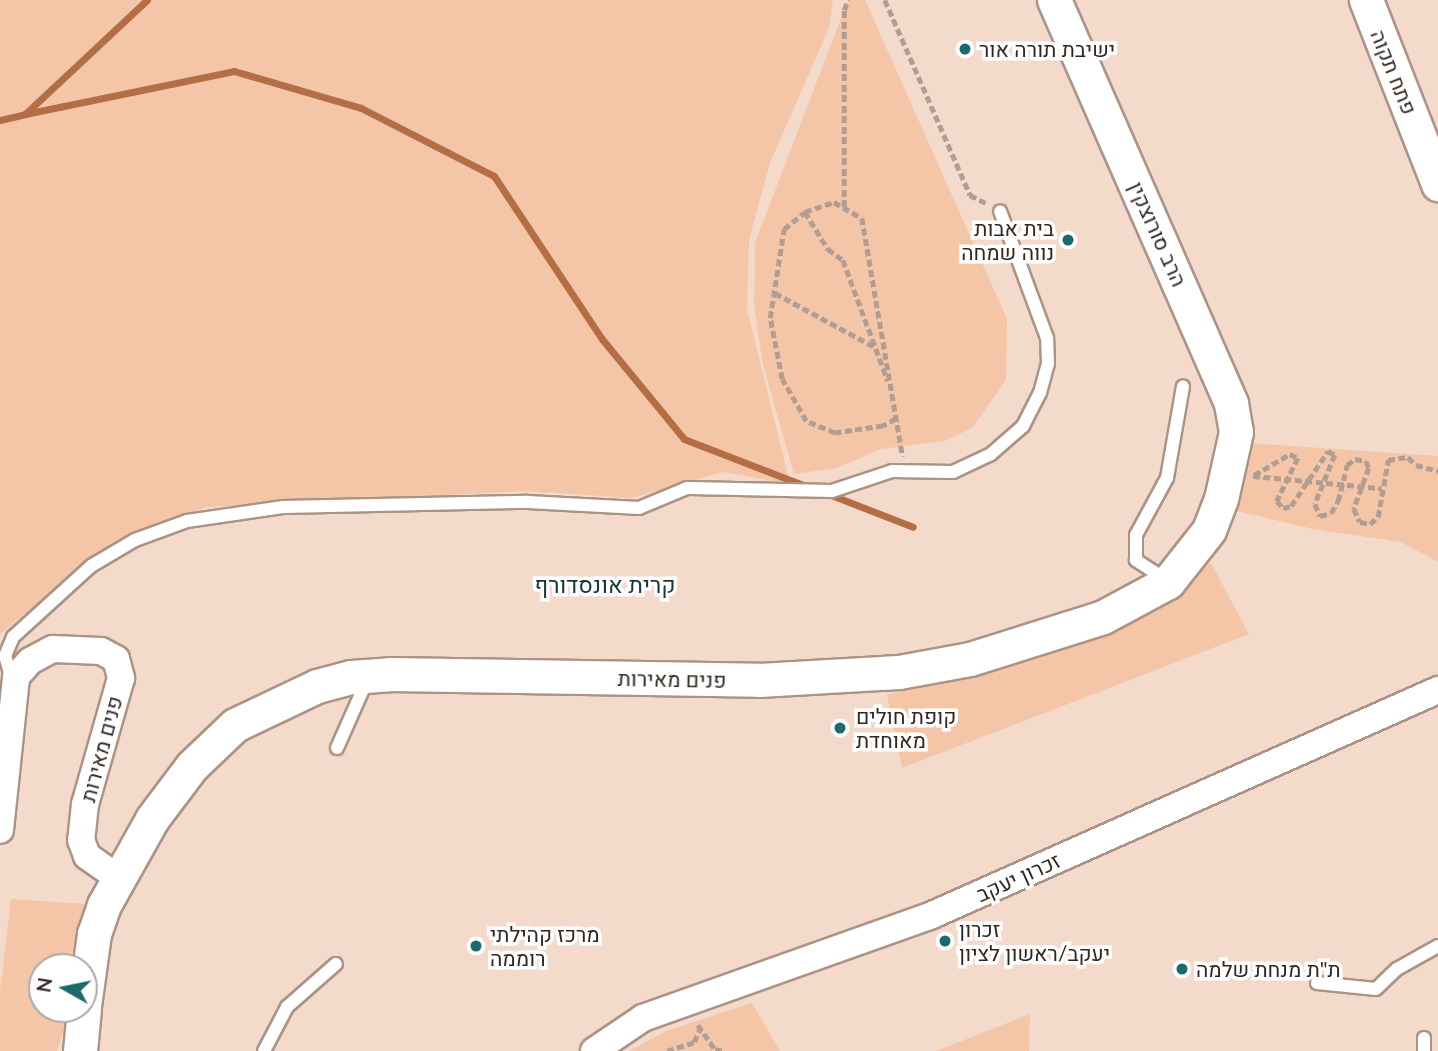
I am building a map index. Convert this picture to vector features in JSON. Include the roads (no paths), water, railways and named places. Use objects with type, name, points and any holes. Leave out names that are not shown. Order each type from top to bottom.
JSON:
[{"type":"street","name":"הרב סורוצקין","points":[[1054,0],[1222,378],[1236,432],[1234,483]]},
{"type":"street","name":"פתח תקוה","points":[[1366,0],[1438,184]]},
{"type":"street","name":"פנים מאירות","points":[[91,953],[94,934],[119,878],[152,819],[192,766],[235,726],[317,686],[369,676],[759,680],[899,672],[970,659],[1103,617],[1168,582],[1209,530],[1234,483]]},
{"type":"street","name":"פנים מאירות","points":[[16,677],[30,662],[53,649],[101,651],[116,659],[121,678],[85,804],[80,840],[87,856],[119,878]]},
{"type":"street","points":[[0,830],[4,755],[16,677]]},
{"type":"street","name":"זכרון יעקב","points":[[594,1051],[643,1018],[932,915],[1438,690]]},
{"type":"street","name":"פנים מאירות","points":[[80,1051],[83,1023]]},
{"type":"lane","points":[[16,677],[10,673],[5,656],[13,637],[92,566],[135,540],[187,521],[284,507],[528,502],[639,508],[688,488],[832,491],[892,471],[953,472],[991,454],[1023,426],[1040,393],[1048,364],[1047,338],[1000,211]]},
{"type":"lane","points":[[1168,582],[1136,560],[1136,535],[1167,478],[1183,386]]},
{"type":"lane","points":[[337,748],[369,676]]},
{"type":"lane","points":[[1317,984],[1376,989],[1397,969],[1438,946]]},
{"type":"lane","points":[[264,1051],[287,1007],[335,964]]},
{"type":"waterway","points":[[0,120],[25,114],[147,0]]},
{"type":"waterway","points":[[25,114],[234,71],[361,108],[494,176],[602,339],[684,439],[811,488]]},
{"type":"waterway","points":[[826,493],[913,527]]},
{"type":"place","name":"ישיבת תורה אור","points":[[965,49]]},
{"type":"place","name":"בית אבות נווה שמחה","points":[[1068,240]]},
{"type":"place","name":"קופת חולים מאוחדת","points":[[840,728]]},
{"type":"place","name":"זכרון יעקב/ראשון לציון","points":[[945,941]]},
{"type":"place","name":"מרכז קהילתי רוממה","points":[[476,946]]},
{"type":"place","name":"ת\"ת מנחת שלמה","points":[[1182,969]]},
{"type":"district","name":"קרית אונסדורף","points":[[605,584]]}]
